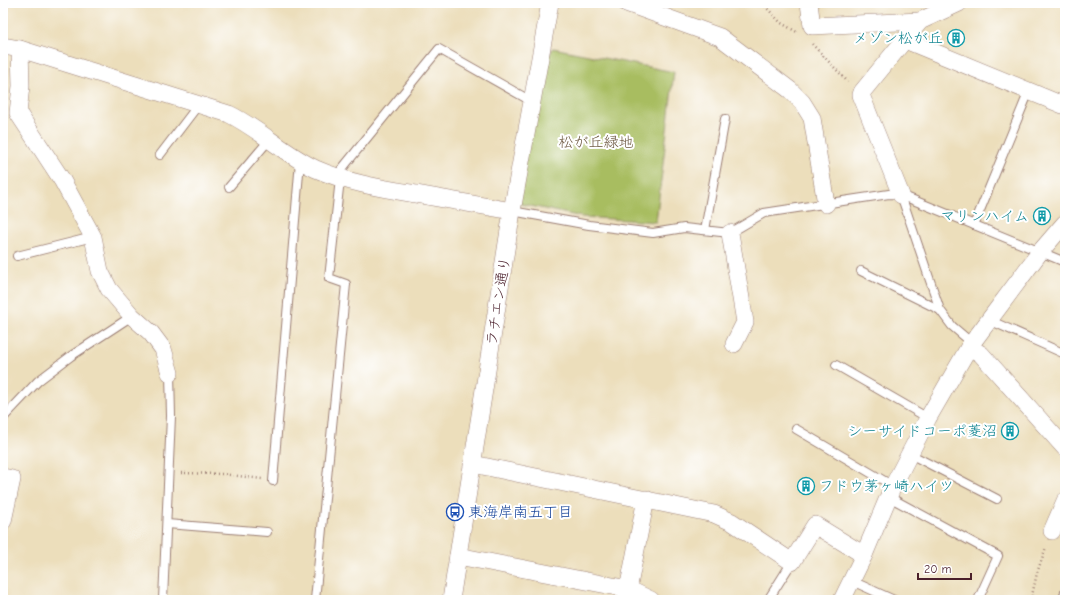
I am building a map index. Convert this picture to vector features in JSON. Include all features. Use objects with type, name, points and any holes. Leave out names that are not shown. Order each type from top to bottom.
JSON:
[{"type":"street","name":"ラチエン通り","points":[[450,600],[473,464],[512,211],[550,3]]},
{"type":"street","points":[[626,3],[720,38],[790,90],[802,102],[812,118],[826,204]]},
{"type":"street","points":[[809,3],[812,26],[920,21],[959,3]]},
{"type":"street","points":[[901,195],[861,95],[920,21]]},
{"type":"street","points":[[905,40],[1065,106]]},
{"type":"street","points":[[3,46],[230,114],[245,122],[300,161],[317,170],[375,187],[512,211]]},
{"type":"street","points":[[20,50],[18,113],[62,180],[93,237],[100,270],[109,289],[132,316],[151,333],[163,349],[170,373]]},
{"type":"street","points":[[842,600],[864,555],[891,492],[928,418],[971,345],[1040,252],[1065,223]]},
{"type":"street","points":[[730,233],[745,322],[734,344]]},
{"type":"street","points":[[971,345],[981,354],[1065,448]]},
{"type":"street","points":[[473,464],[714,514],[732,522],[792,562],[815,525],[864,555]]},
{"type":"street","points":[[3,477],[12,479],[3,521]]},
{"type":"street","points":[[627,594],[646,499]]},
{"type":"street","points":[[1052,531],[1065,501]]},
{"type":"street","points":[[458,556],[651,600]]},
{"type":"lane","points":[[315,600],[346,284],[329,278],[341,170],[439,49],[531,101]]},
{"type":"lane","points":[[974,225],[1029,91]]},
{"type":"lane","points":[[160,155],[199,104]]},
{"type":"lane","points":[[705,230],[725,119]]},
{"type":"lane","points":[[229,188],[270,139]]},
{"type":"lane","points":[[273,481],[300,161]]},
{"type":"lane","points":[[512,211],[589,225],[653,232],[684,228],[730,233],[764,214],[889,194],[901,195],[1065,262]]},
{"type":"lane","points":[[901,195],[940,310],[952,326],[971,345]]},
{"type":"lane","points":[[17,256],[93,237]]},
{"type":"lane","points":[[861,270],[940,310]]},
{"type":"lane","points":[[3,418],[38,381],[71,356],[132,316]]},
{"type":"lane","points":[[989,320],[1065,354]]},
{"type":"lane","points":[[836,365],[928,418]]},
{"type":"lane","points":[[163,600],[169,473],[170,373]]},
{"type":"lane","points":[[796,429],[891,492],[998,556],[978,600]]},
{"type":"lane","points":[[910,454],[997,499]]},
{"type":"lane","points":[[167,524],[267,532]]},
{"type":"lane","points":[[768,600],[792,562]]},
{"type":"lane","points":[[852,581],[894,600]]},
{"type":"lane","points":[[1063,600],[1065,592]]},
{"type":"path","points":[[762,3],[781,23],[800,34]]},
{"type":"path","points":[[811,43],[856,91],[862,92]]},
{"type":"path","points":[[169,473],[223,474],[273,481]]},
{"type":"path","points":[[1031,600],[1037,573],[1052,531]]},
{"type":"green space","name":"松が丘緑地","points":[[553,48],[674,72],[656,222],[582,217],[517,203],[538,75]]},
{"type":"place","name":"メゾン松が丘","points":[[956,38]]},
{"type":"place","name":"マリンハイム","points":[[1042,216]]},
{"type":"place","name":"シーサイドコーポ菱沼","points":[[1010,431]]},
{"type":"place","name":"フドウ茅ヶ崎ハイツ","points":[[806,486]]},
{"type":"place","name":"東海岸南五丁目","points":[[455,512]]}]
